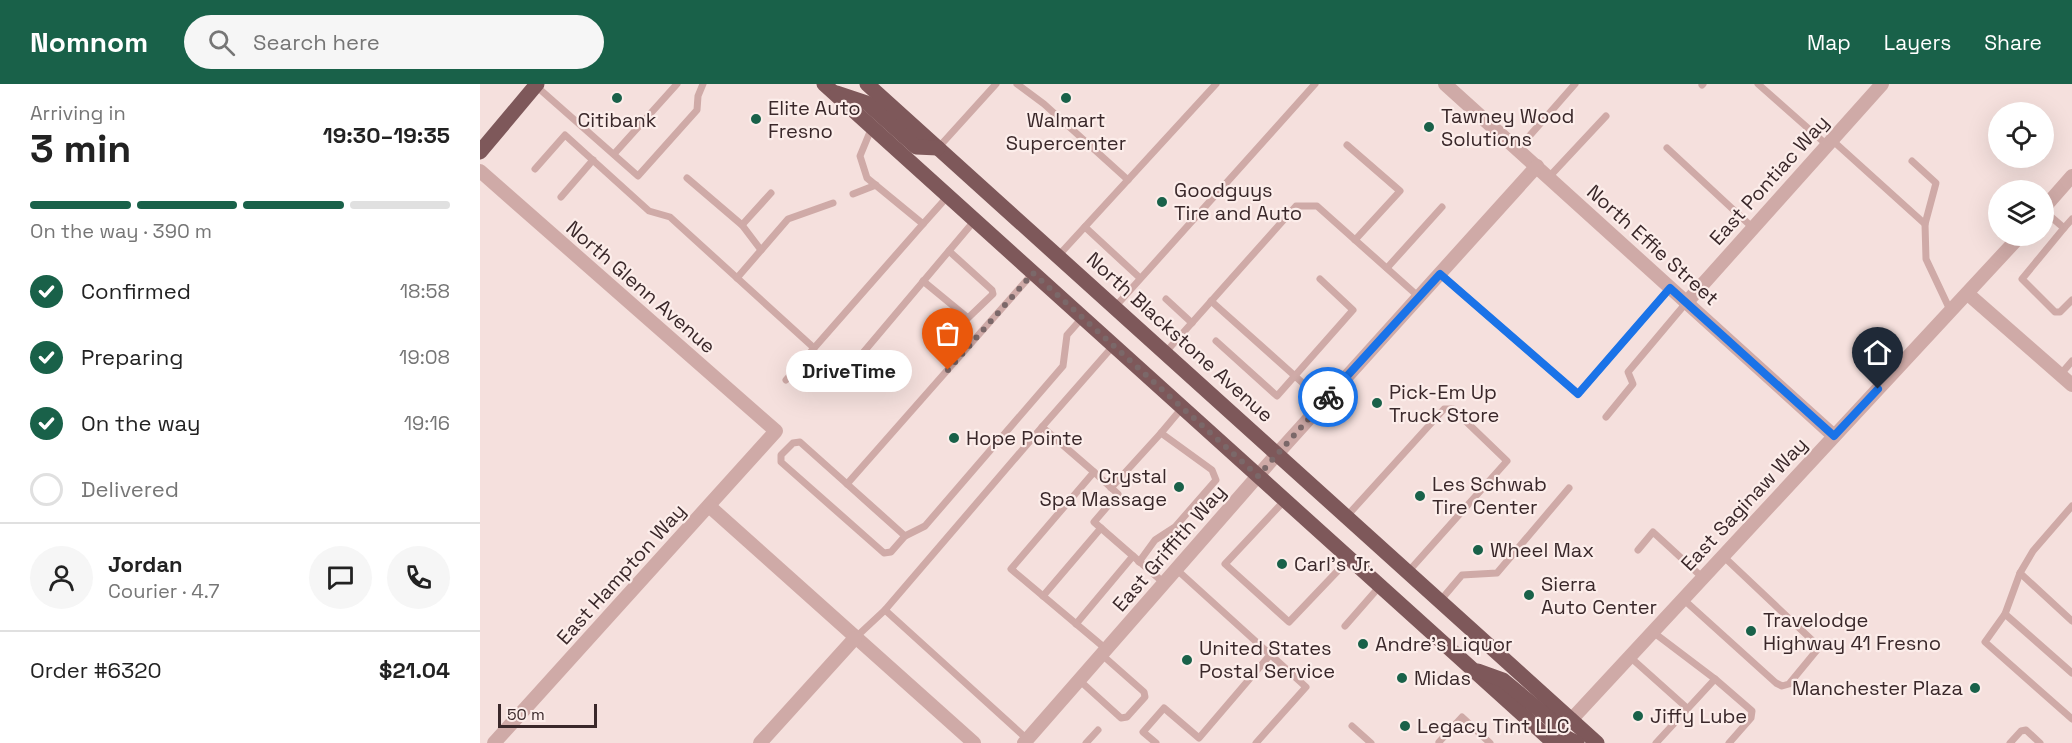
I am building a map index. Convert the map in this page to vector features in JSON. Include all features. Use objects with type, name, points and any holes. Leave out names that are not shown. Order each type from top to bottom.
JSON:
[{"type":"main road","name":"North Blackstone Avenue","points":[[867,84],[1597,743]]},
{"type":"main road","points":[[480,152],[536,85]]},
{"type":"main road","points":[[829,88],[867,103],[916,147],[938,148]]},
{"type":"main road","points":[[829,88],[1555,743],[1565,737],[1577,743]]},
{"type":"main road","points":[[1472,669],[1503,680],[1555,723],[1564,725],[1572,720]]},
{"type":"street","name":"North Effie Street","points":[[1444,84],[1834,436]]},
{"type":"street","name":"East Pontiac Way","points":[[1686,303],[1882,84]]},
{"type":"street","name":"East Griffith Way","points":[[1025,741],[1277,454],[1537,166]]},
{"type":"street","name":"North Glenn Avenue","points":[[480,171],[776,431]]},
{"type":"street","points":[[2054,196],[2072,176]]},
{"type":"street","name":"East Saginaw Way","points":[[1572,720],[2011,246]]},
{"type":"street","points":[[1968,294],[2072,385]]},
{"type":"street","name":"East Hampton Way","points":[[494,743],[776,431]]},
{"type":"street","points":[[709,506],[974,743]]},
{"type":"street","points":[[760,743],[855,638]]},
{"type":"lane","points":[[614,154],[677,84]]},
{"type":"lane","points":[[536,85],[638,176],[697,110],[698,96],[703,84]]},
{"type":"lane","points":[[938,148],[996,84]]},
{"type":"lane","points":[[1017,84],[1044,104],[1128,180]]},
{"type":"lane","points":[[1058,256],[1216,84]]},
{"type":"lane","points":[[1115,307],[1315,84]]},
{"type":"lane","points":[[1518,149],[1575,84]]},
{"type":"lane","points":[[1758,84],[1925,224]]},
{"type":"lane","points":[[1549,177],[1606,116]]},
{"type":"lane","points":[[872,128],[860,156],[867,178],[923,224]]},
{"type":"lane","points":[[534,169],[565,135],[649,211],[670,217],[814,348]]},
{"type":"lane","points":[[1347,145],[1400,190],[1355,240]]},
{"type":"lane","points":[[1666,148],[1753,228]]},
{"type":"lane","points":[[561,197],[593,160]]},
{"type":"lane","points":[[1912,161],[1936,183],[1925,224],[1926,259],[1951,312]]},
{"type":"lane","points":[[687,178],[742,225],[762,250]]},
{"type":"lane","points":[[853,194],[876,185]]},
{"type":"lane","points":[[742,225],[771,193]]},
{"type":"lane","points":[[786,380],[948,196]]},
{"type":"lane","points":[[737,278],[788,219],[832,203]]},
{"type":"lane","points":[[1165,353],[1296,206],[1317,206],[1419,297]]},
{"type":"lane","points":[[1387,268],[1442,207]]},
{"type":"lane","points":[[2054,219],[2064,228]]},
{"type":"lane","points":[[2072,219],[2022,279],[2055,312],[2060,312],[2072,300]]},
{"type":"lane","points":[[840,380],[975,220]]},
{"type":"lane","points":[[1085,227],[1140,278]]},
{"type":"lane","points":[[923,281],[969,318],[993,294],[993,290],[949,251]]},
{"type":"lane","points":[[847,484],[1033,273]]},
{"type":"lane","points":[[1440,274],[1578,394],[1670,288]]},
{"type":"lane","points":[[1216,341],[1277,396],[1353,310],[1320,279]]},
{"type":"lane","points":[[1166,299],[1192,323]]},
{"type":"lane","points":[[1211,301],[1324,402]]},
{"type":"lane","points":[[1606,417],[1633,384],[1628,372],[1674,321],[1686,303]]},
{"type":"lane","points":[[905,536],[800,442],[793,443],[781,456],[781,462],[884,553],[891,552],[905,536],[925,526],[1063,366],[1067,335],[1083,318]]},
{"type":"lane","points":[[855,638],[885,610],[1114,345]]},
{"type":"lane","points":[[2060,375],[2072,361]]},
{"type":"lane","points":[[1111,488],[1182,408]]},
{"type":"lane","points":[[1347,517],[1444,409],[1453,409],[1507,461],[1407,572]]},
{"type":"lane","points":[[1042,427],[1118,494],[1094,522],[1164,583]]},
{"type":"lane","points":[[1076,624],[1155,540],[1175,527],[1216,480],[1212,470],[1161,433]]},
{"type":"lane","points":[[1079,680],[1121,718],[1127,717],[1145,697],[1144,692],[1076,624],[1011,569],[1094,472]]},
{"type":"lane","points":[[1440,601],[1462,575],[1497,573],[1569,488]]},
{"type":"lane","points":[[1285,500],[1225,564],[1289,622],[1350,558]]},
{"type":"lane","points":[[2072,506],[2033,550],[2020,573],[2005,614],[1984,642],[2072,719]]},
{"type":"lane","points":[[1043,596],[1101,528]]},
{"type":"lane","points":[[1638,550],[1653,532],[1703,578]]},
{"type":"lane","points":[[1683,599],[1776,683],[1782,686],[1789,684],[1817,650],[1813,641],[1723,556]]},
{"type":"lane","points":[[1176,569],[1306,687],[1256,743]]},
{"type":"lane","points":[[2020,573],[2072,621]]},
{"type":"lane","points":[[1345,626],[1380,586]]},
{"type":"lane","points":[[885,610],[1025,741]]},
{"type":"lane","points":[[2005,614],[2072,674]]},
{"type":"lane","points":[[1653,632],[1715,679],[1753,714],[1729,743]]},
{"type":"lane","points":[[1156,743],[1143,732],[1164,708],[1199,738],[1270,654]]},
{"type":"lane","points":[[1630,657],[1687,708]]},
{"type":"lane","points":[[1656,743],[1715,679]]},
{"type":"lane","points":[[1439,742],[1462,717],[1491,743]]},
{"type":"lane","points":[[1352,726],[1371,743]]},
{"type":"lane","points":[[1086,743],[1098,730]]},
{"type":"lane","points":[[2010,743],[2021,731],[2026,730],[2040,743]]},
{"type":"way so far","points":[[948,370],[1033,273],[1258,476],[1328,397]]},
{"type":"place","name":"Citibank","points":[[617,98]]},
{"type":"place","name":"Walmart Supercenter","points":[[1066,98]]},
{"type":"place","name":"Elite Auto Fresno","points":[[756,119]]},
{"type":"place","name":"Tawney Wood Solutions","points":[[1429,127]]},
{"type":"place","name":"Goodguys Tire and Auto","points":[[1162,202]]},
{"type":"place","name":"DriveTime","points":[[948,370]]},
{"type":"place","name":"Pick-Em Up Truck Store","points":[[1377,403]]},
{"type":"place","name":"Hope Pointe","points":[[954,438]]},
{"type":"place","name":"Crystal Spa Massage","points":[[1179,487]]},
{"type":"place","name":"Les Schwab Tire Center","points":[[1420,496]]},
{"type":"place","name":"Wheel Max","points":[[1478,550]]},
{"type":"place","name":"Carl's Jr.","points":[[1282,564]]},
{"type":"place","name":"Sierra Auto Center","points":[[1529,595]]},
{"type":"place","name":"Travelodge Highway 41 Fresno","points":[[1751,631]]},
{"type":"place","name":"Andre's Liquor","points":[[1363,644]]},
{"type":"place","name":"United States Postal Service","points":[[1187,660]]},
{"type":"place","name":"Midas","points":[[1402,678]]},
{"type":"place","name":"Manchester Plaza","points":[[1975,688]]},
{"type":"place","name":"Jiffy Lube","points":[[1638,716]]},
{"type":"place","name":"Legacy Tint LLC","points":[[1405,726]]},
{"type":"route","points":[[1328,397],[1440,274],[1578,394],[1670,288],[1834,436],[1878,389]]}]
